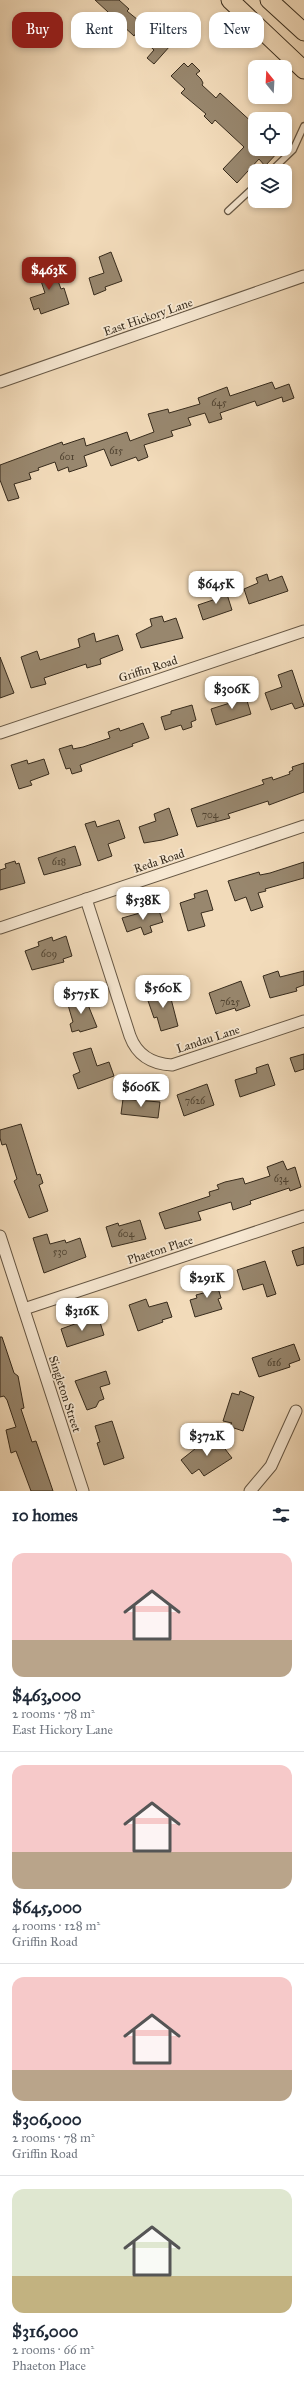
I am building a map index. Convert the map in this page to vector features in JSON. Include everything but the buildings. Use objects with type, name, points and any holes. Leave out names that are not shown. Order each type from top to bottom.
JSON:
[{"type":"main road","points":[[230,0],[304,70]]},
{"type":"main road","points":[[269,0],[303,29]]},
{"type":"street","name":"East Hickory Lane","points":[[0,382],[304,276]]},
{"type":"street","name":"Griffin Road","points":[[0,733],[304,631]]},
{"type":"street","name":"Reda Road","points":[[0,928],[304,826]]},
{"type":"street","name":"Landau Lane","points":[[86,899],[130,1036],[135,1046],[146,1058],[161,1064],[172,1064],[304,1021]]},
{"type":"street","name":"Phaeton Place","points":[[24,1309],[304,1216]]},
{"type":"street","name":"Singleton Street","points":[[0,1236],[83,1491]]},
{"type":"street","points":[[250,1491],[271,1466],[296,1411]]},
{"type":"lane","points":[[279,164],[294,150],[304,126]]},
{"type":"lane","points":[[228,211],[248,192]]}]
